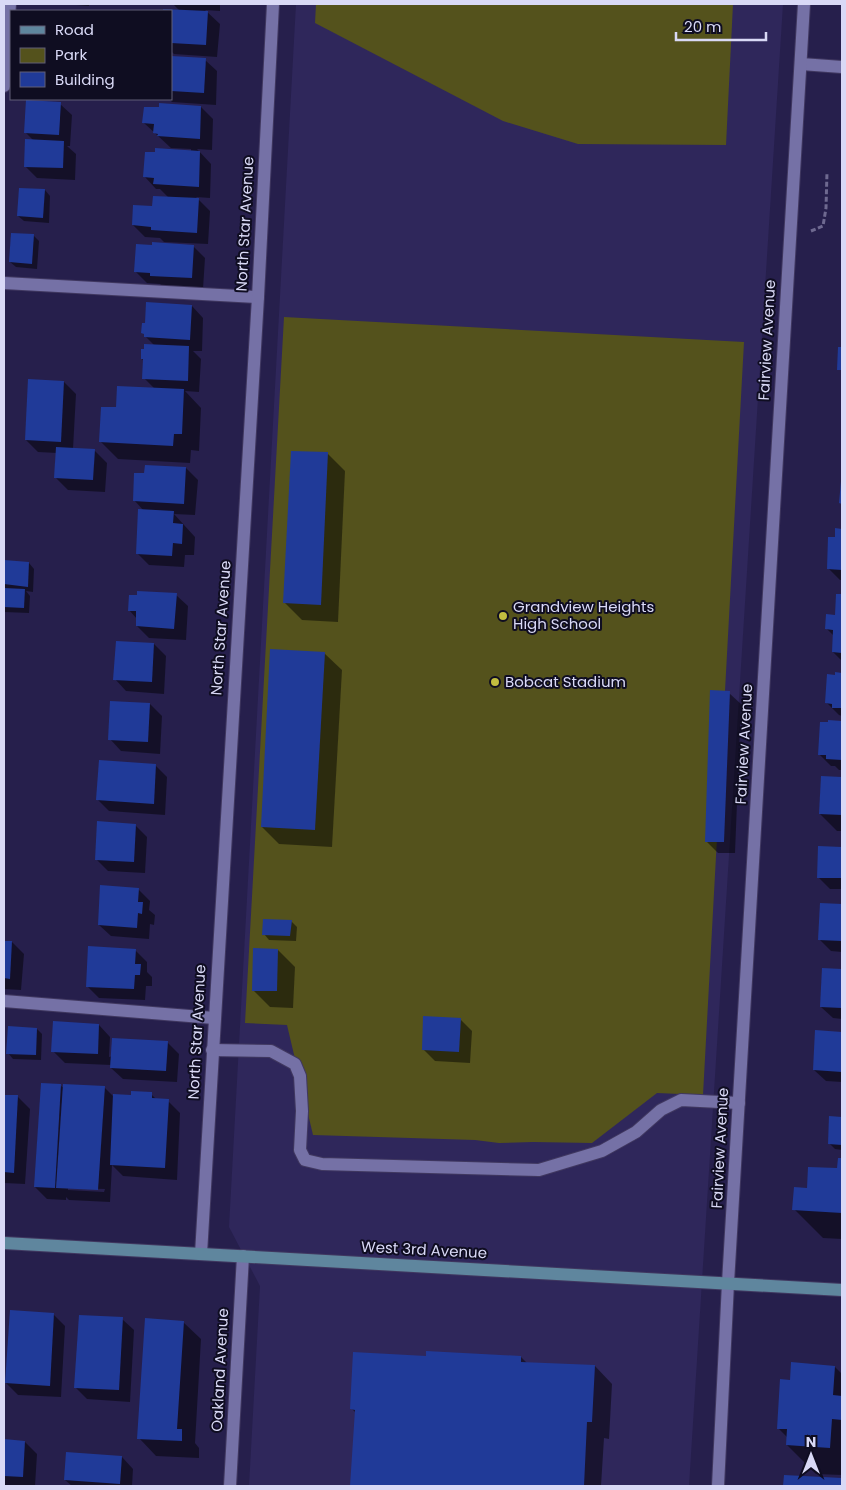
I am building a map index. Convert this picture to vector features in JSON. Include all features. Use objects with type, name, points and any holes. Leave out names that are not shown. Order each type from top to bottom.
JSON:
[{"type":"street","points":[[4,86],[10,4]]},
{"type":"street","name":"North Star Avenue","points":[[200,1254],[258,297],[273,4]]},
{"type":"street","name":"Fairview Avenue","points":[[718,1486],[728,1283],[804,4]]},
{"type":"street","points":[[801,64],[842,67]]},
{"type":"street","points":[[4,283],[258,297]]},
{"type":"street","points":[[4,1001],[214,1018]]},
{"type":"street","points":[[212,1050],[271,1050],[295,1064],[300,1076],[302,1111],[300,1150],[306,1160],[322,1164],[540,1170],[602,1151],[636,1132],[661,1110],[681,1100],[739,1104]]},
{"type":"street","name":"West 3rd Avenue","points":[[4,1243],[842,1290]]},
{"type":"street","name":"Oakland Avenue","points":[[230,1486],[243,1256]]},
{"type":"path","points":[[790,240],[823,226],[826,208],[827,172]]},
{"type":"shaded area","name":"Grandview Heights High School","points":[[296,4],[783,4],[689,1486],[249,1486],[260,1286],[229,1227]]},
{"type":"green space","points":[[316,4],[733,4],[726,145],[578,144],[503,121],[315,23]]},
{"type":"green space","name":"Bobcat Stadium","points":[[284,317],[744,342],[703,1095],[657,1093],[592,1143],[499,1143],[475,1140],[313,1135],[287,1025],[245,1023]]},
{"type":"building","points":[[163,9],[208,11],[206,45],[172,43],[172,10]]},
{"type":"building","points":[[172,56],[206,58],[204,93],[172,91]]},
{"type":"building","points":[[26,100],[61,102],[59,135],[24,133]]},
{"type":"building","points":[[159,103],[201,106],[200,139],[157,136],[158,134],[153,133],[154,124],[142,123],[144,107],[159,107]]},
{"type":"building","points":[[25,139],[64,141],[63,168],[24,167]]},
{"type":"building","points":[[155,148],[200,151],[199,187],[153,184],[154,178],[143,177],[145,152],[155,152]]},
{"type":"building","points":[[19,188],[45,189],[43,218],[17,216]]},
{"type":"building","points":[[153,196],[199,198],[197,233],[151,230],[151,227],[132,225],[133,205],[152,206]]},
{"type":"building","points":[[11,233],[34,234],[32,264],[9,262]]},
{"type":"building","points":[[152,242],[194,245],[192,278],[150,276],[150,273],[134,272],[136,244],[152,245]]},
{"type":"building","points":[[146,302],[192,305],[190,340],[144,337],[144,334],[141,333],[142,323],[145,323]]},
{"type":"building","points":[[144,344],[189,346],[188,381],[142,379],[143,359],[141,359],[141,349],[144,349]]},
{"type":"building","points":[[838,347],[842,347],[842,370],[837,370]]},
{"type":"building","points":[[28,379],[64,381],[61,442],[25,440]]},
{"type":"building","points":[[117,386],[184,389],[182,434],[174,434],[173,446],[99,442],[101,407],[116,407]]},
{"type":"building","points":[[56,447],[95,449],[93,480],[54,478]]},
{"type":"building","points":[[291,451],[328,452],[321,605],[283,603]]},
{"type":"building","points":[[145,465],[186,467],[184,504],[133,501],[134,473],[144,473]]},
{"type":"building","points":[[842,481],[842,504],[839,503]]},
{"type":"building","points":[[138,509],[174,511],[173,523],[183,524],[182,544],[173,543],[172,556],[136,554]]},
{"type":"building","points":[[835,528],[842,529],[842,570],[827,569],[828,537],[835,537]]},
{"type":"building","points":[[4,560],[29,562],[28,587],[4,584]]},
{"type":"building","points":[[4,588],[25,589],[24,608],[4,607]]},
{"type":"building","points":[[137,591],[177,593],[174,629],[136,626],[136,611],[128,611],[129,595],[137,595]]},
{"type":"building","points":[[836,594],[842,594],[842,653],[832,652],[833,630],[825,629],[826,614],[835,615]]},
{"type":"building","points":[[116,641],[154,643],[152,682],[113,680]]},
{"type":"building","points":[[270,649],[325,652],[315,830],[261,827]]},
{"type":"building","points":[[835,672],[842,673],[842,708],[832,708],[832,704],[825,703],[827,674],[835,675]]},
{"type":"building","points":[[710,690],[730,691],[724,842],[705,842]]},
{"type":"building","points":[[110,701],[150,703],[148,742],[108,740]]},
{"type":"building","points":[[828,720],[842,721],[842,760],[826,759],[826,755],[818,755],[820,722],[828,722]]},
{"type":"building","points":[[99,760],[156,764],[154,804],[96,800]]},
{"type":"building","points":[[821,776],[842,777],[842,815],[819,814]]},
{"type":"building","points":[[97,821],[136,824],[134,862],[95,860]]},
{"type":"building","points":[[818,846],[842,847],[842,878],[817,878]]},
{"type":"building","points":[[100,885],[139,888],[138,902],[143,902],[142,914],[138,913],[137,928],[98,925]]},
{"type":"building","points":[[820,903],[842,904],[842,941],[818,940]]},
{"type":"building","points":[[263,919],[292,920],[290,936],[262,935]]},
{"type":"building","points":[[4,941],[12,941],[10,979],[4,978]]},
{"type":"building","points":[[88,946],[136,949],[135,964],[141,964],[140,975],[135,975],[134,989],[86,987]]},
{"type":"building","points":[[253,948],[278,949],[277,991],[252,991]]},
{"type":"building","points":[[822,968],[842,969],[842,1008],[820,1007]]},
{"type":"building","points":[[423,1016],[461,1018],[459,1052],[422,1050]]},
{"type":"building","points":[[53,1021],[99,1024],[98,1054],[51,1052]]},
{"type":"building","points":[[8,1026],[37,1028],[36,1055],[6,1054]]},
{"type":"building","points":[[815,1030],[842,1032],[842,1072],[813,1070]]},
{"type":"building","points":[[112,1038],[168,1041],[166,1071],[110,1068]]},
{"type":"building","points":[[41,1083],[61,1084],[55,1188],[34,1187]]},
{"type":"building","points":[[63,1084],[105,1086],[98,1190],[56,1188]]},
{"type":"building","points":[[131,1091],[152,1092],[152,1098],[169,1099],[165,1168],[110,1165],[113,1094],[131,1095]]},
{"type":"building","points":[[4,1095],[18,1095],[14,1173],[4,1172]]},
{"type":"building","points":[[829,1116],[842,1117],[842,1145],[828,1144]]},
{"type":"building","points":[[838,1158],[842,1158],[842,1213],[792,1210],[794,1187],[807,1188],[808,1167],[837,1168]]},
{"type":"building","points":[[10,1310],[54,1313],[50,1386],[5,1383]]},
{"type":"building","points":[[79,1315],[123,1317],[119,1390],[74,1388]]},
{"type":"building","points":[[145,1318],[184,1321],[177,1429],[182,1429],[182,1441],[137,1439]]},
{"type":"building","points":[[426,1351],[521,1356],[521,1362],[595,1365],[592,1422],[587,1422],[584,1486],[350,1486],[355,1410],[350,1409],[353,1352],[426,1356]]},
{"type":"building","points":[[791,1362],[835,1366],[833,1395],[842,1396],[842,1420],[832,1419],[830,1448],[786,1445],[787,1429],[777,1429],[780,1379],[790,1380]]},
{"type":"building","points":[[4,1439],[25,1441],[23,1477],[4,1476]]},
{"type":"building","points":[[66,1452],[122,1456],[120,1484],[64,1480]]},
{"type":"building","points":[[784,1475],[842,1478],[842,1486],[783,1486]]},
{"type":"place","name":"Grandview Heights High School","points":[[503,616]]},
{"type":"place","name":"Bobcat Stadium","points":[[495,682]]}]
